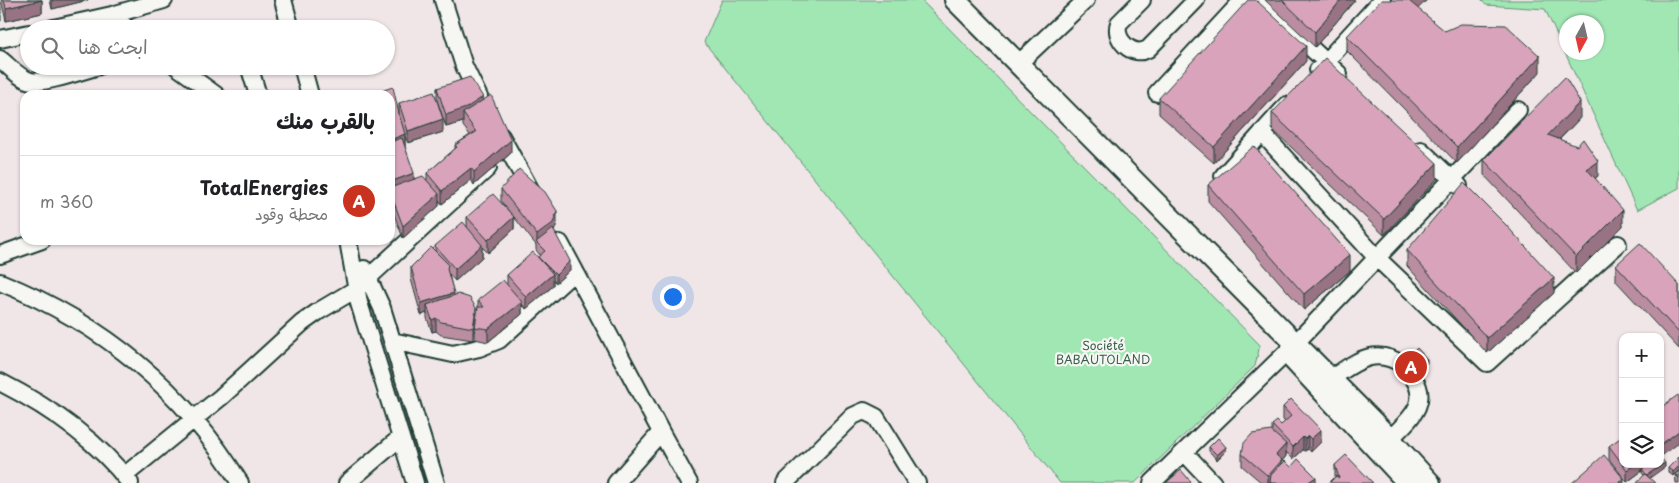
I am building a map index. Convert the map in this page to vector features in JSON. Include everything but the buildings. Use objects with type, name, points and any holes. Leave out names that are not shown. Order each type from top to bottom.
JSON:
[{"type":"main road","points":[[939,0],[1291,348],[1330,379],[1390,439],[1430,483]]},
{"type":"main road","points":[[955,0],[1291,348],[1408,483]]},
{"type":"street","points":[[90,20],[164,0]]},
{"type":"street","points":[[283,0],[289,20]]},
{"type":"street","points":[[443,0],[464,66],[537,202]]},
{"type":"street","points":[[1018,64],[1086,0]]},
{"type":"street","points":[[1142,0],[1119,23],[1117,32],[1121,40],[1135,52],[1148,50],[1196,0]]},
{"type":"street","points":[[1157,93],[1243,0]]},
{"type":"street","points":[[1259,0],[1347,82]]},
{"type":"street","points":[[1213,187],[1382,0]]},
{"type":"street","points":[[112,15],[118,20]]},
{"type":"street","points":[[0,39],[20,35]]},
{"type":"street","points":[[0,59],[22,78],[31,82],[65,75]]},
{"type":"street","points":[[188,75],[209,90]]},
{"type":"street","points":[[252,75],[256,90]]},
{"type":"street","points":[[304,75],[307,90]]},
{"type":"street","points":[[1152,483],[1291,348],[1518,110]]},
{"type":"street","points":[[1262,133],[1377,258],[1487,363],[1618,244]]},
{"type":"street","points":[[1410,140],[1472,199]]},
{"type":"street","points":[[0,382],[25,394],[71,425],[93,443],[127,480],[302,323],[356,289],[508,150]]},
{"type":"street","points":[[551,228],[689,483]]},
{"type":"street","points":[[0,255],[28,245]]},
{"type":"street","points":[[350,245],[356,289],[415,483]]},
{"type":"street","points":[[351,245],[382,308],[436,483]]},
{"type":"street","points":[[392,341],[453,354],[479,348],[498,340],[575,271]]},
{"type":"street","points":[[1551,280],[1564,294]]},
{"type":"street","points":[[0,282],[28,293],[59,309],[119,347],[165,387],[195,419],[214,443],[240,483]]},
{"type":"street","points":[[1330,379],[1367,357],[1382,356],[1396,361],[1408,370],[1419,389],[1419,404],[1412,416],[1390,439]]},
{"type":"street","points":[[785,483],[852,416],[864,411],[876,417],[917,483]]},
{"type":"street","points":[[616,483],[661,432]]},
{"type":"street","points":[[347,483],[401,438]]},
{"type":"street","points":[[1184,452],[1213,483]]},
{"type":"green space","name":"Société BABAUTOLAND","points":[[722,0],[921,0],[1260,345],[1255,366],[1135,483],[1060,483],[704,42]]},
{"type":"green space","points":[[1481,0],[1679,0],[1679,188],[1637,210],[1568,60],[1604,60],[1604,15],[1559,15],[1559,40],[1545,9],[1486,5]]},
{"type":"place","name":"TotalEnergies","points":[[1411,367]]}]
